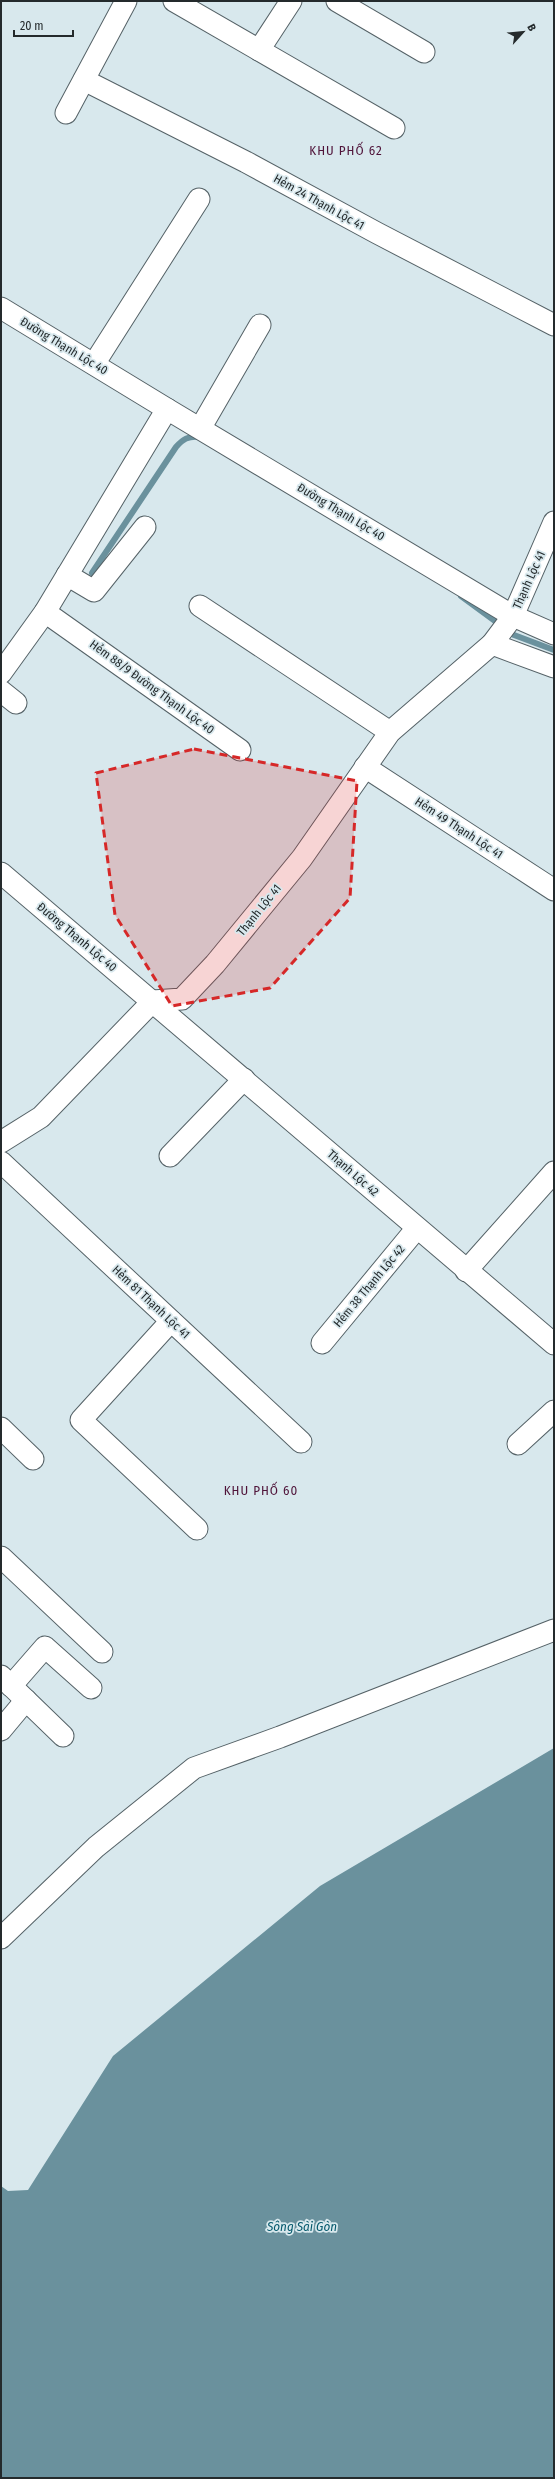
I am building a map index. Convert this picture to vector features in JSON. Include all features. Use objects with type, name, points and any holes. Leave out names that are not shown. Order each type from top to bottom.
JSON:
[{"type":"street","points":[[66,113],[126,1]]},
{"type":"street","points":[[174,1],[394,128]]},
{"type":"street","points":[[259,50],[291,1]]},
{"type":"street","points":[[336,1],[424,52]]},
{"type":"street","name":"Hẻm 24 Thạnh Lộc 41","points":[[84,80],[246,162],[377,234],[554,324]]},
{"type":"street","points":[[94,364],[199,199]]},
{"type":"street","name":"Đường Thạnh Lộc 40","points":[[3,314],[94,364],[167,409],[201,427],[513,616],[554,634]]},
{"type":"street","points":[[201,427],[260,324]]},
{"type":"street","points":[[1,673],[45,612],[167,409]]},
{"type":"street","name":"Thạnh Lộc 41","points":[[153,1001],[182,999],[214,964],[302,858],[390,732],[492,644],[513,616],[554,522]]},
{"type":"street","points":[[67,575],[94,591],[145,527]]},
{"type":"street","points":[[200,606],[390,732]]},
{"type":"street","name":"Hẻm 88/9 Đường Thạnh Lộc 40","points":[[45,612],[240,750]]},
{"type":"street","points":[[492,644],[554,667]]},
{"type":"street","name":"Hẻm 49 Thạnh Lộc 41","points":[[365,767],[554,890]]},
{"type":"street","name":"Đường Thạnh Lộc 40","points":[[1,873],[153,1001]]},
{"type":"street","points":[[1,1142],[41,1117],[153,1001]]},
{"type":"street","name":"Thạnh Lộc 42","points":[[153,1001],[466,1271],[554,1344]]},
{"type":"street","points":[[170,1156],[244,1079]]},
{"type":"street","name":"Hẻm 81 Thạnh Lộc 41","points":[[1,1162],[301,1442]]},
{"type":"street","points":[[466,1271],[554,1172]]},
{"type":"street","name":"Hẻm 38 Thạnh Lộc 42","points":[[322,1343],[417,1228]]},
{"type":"street","points":[[171,1321],[81,1420],[197,1529]]},
{"type":"street","points":[[518,1444],[554,1410]]},
{"type":"street","points":[[1,1428],[33,1459]]},
{"type":"street","points":[[1,1557],[102,1652]]},
{"type":"street","points":[[1,1938],[96,1846],[194,1768],[280,1737],[554,1630]]},
{"type":"street","points":[[63,1736],[6,1680],[45,1647],[91,1688]]},
{"type":"street","points":[[1,1730],[26,1700]]},
{"type":"highlighted area","points":[[194,749],[357,781],[350,898],[270,988],[172,1006],[115,915],[96,773]]},
{"type":"water","name":"Sông Sài Gòn","points":[[554,1748],[554,2476],[551,2478],[1,2478],[1,2186],[8,2191],[28,2190],[113,2056],[320,1886]]},
{"type":"waterway","points":[[92,573],[176,447],[186,439],[199,437]]},
{"type":"waterway","points":[[461,596],[514,635],[554,650]]},
{"type":"district","name":"KHU PHỐ 62","points":[[346,150]]},
{"type":"district","name":"KHU PHỐ 60","points":[[261,1490]]}]
